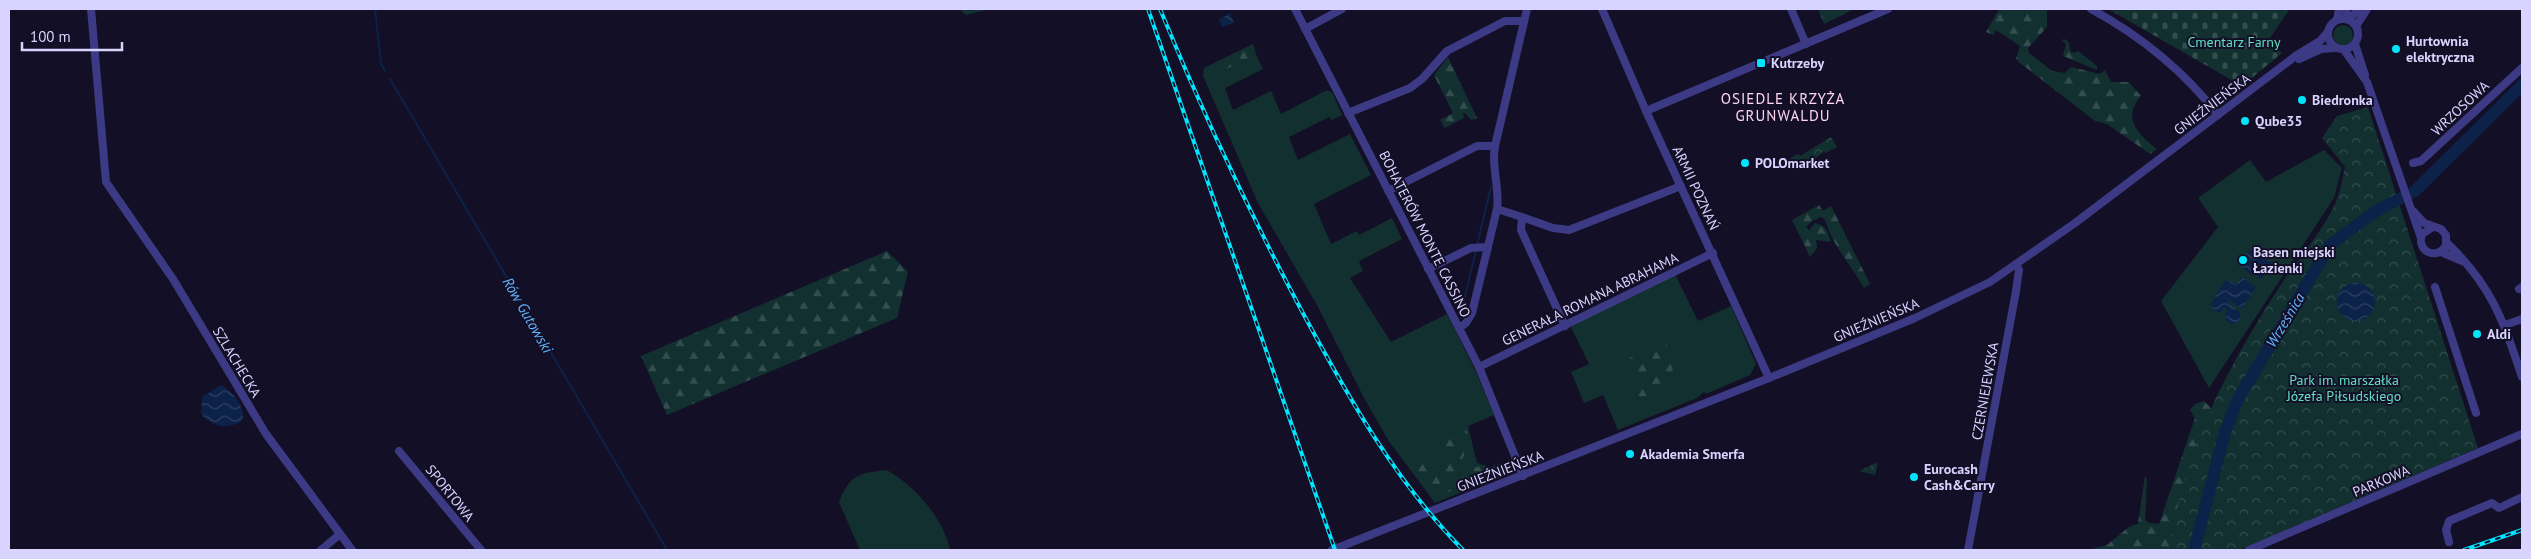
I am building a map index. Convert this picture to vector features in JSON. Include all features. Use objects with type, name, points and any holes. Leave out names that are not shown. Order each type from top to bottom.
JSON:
[{"type":"street","name":"SZLACHECKA","points":[[91,9],[106,182],[173,279],[266,434],[352,550]]},
{"type":"street","name":"BOHATERÓW MONTE CASSINO","points":[[1295,9],[1479,367],[1523,476]]},
{"type":"street","points":[[1305,29],[1342,9]]},
{"type":"street","points":[[1459,328],[1470,317],[1488,247],[1498,200],[1493,162],[1494,146],[1527,9]]},
{"type":"street","name":"ARMII POZNAŃ","points":[[1602,9],[1646,111],[1770,378]]},
{"type":"street","points":[[1790,9],[1806,44]]},
{"type":"street","points":[[1646,111],[1888,9]]},
{"type":"street","points":[[2091,9],[2152,48],[2195,87],[2218,115]]},
{"type":"street","points":[[2337,20],[2339,9]]},
{"type":"street","points":[[2346,9],[2348,19],[2356,26],[2358,35],[2355,44],[2408,206],[2425,251],[2434,254],[2441,252],[2466,263]]},
{"type":"street","points":[[2359,9],[2348,19],[2337,20],[2330,25],[2327,33],[2329,42],[2339,49],[2366,79]]},
{"type":"street","points":[[2356,26],[2367,9]]},
{"type":"street","points":[[1348,113],[1368,103],[1410,88],[1422,79],[1447,51],[1505,21],[1524,21]]},
{"type":"street","name":"GNIEŹNIEŃSKA","points":[[1332,550],[1770,378],[1932,311],[1990,282],[2016,266],[2320,41],[2327,33]]},
{"type":"street","points":[[2339,49],[2355,44]]},
{"type":"street","name":"GNIEŹNIEŃSKA","points":[[2286,65],[2322,49],[2339,49]]},
{"type":"street","name":"WRZOSOWA","points":[[2412,163],[2421,161],[2522,68]]},
{"type":"street","points":[[1388,191],[1477,146],[1494,146]]},
{"type":"street","points":[[1496,209],[1552,228],[1569,230],[1681,186]]},
{"type":"street","points":[[2408,206],[2424,223],[2444,232],[2447,243],[2466,263],[2493,299],[2522,377]]},
{"type":"street","points":[[1522,217],[1521,230],[1565,326]]},
{"type":"street","points":[[2421,238],[2425,231],[2433,227]]},
{"type":"street","points":[[2441,252],[2447,243]]},
{"type":"street","points":[[1428,269],[1471,248],[1488,247]]},
{"type":"street","name":"GENERAŁA ROMANA ABRAHAMA","points":[[1479,367],[1713,253]]},
{"type":"street","name":"CZERNIEJEWSKA","points":[[1968,550],[2016,291],[2019,270],[2016,266]]},
{"type":"street","points":[[2435,287],[2476,413]]},
{"type":"street","points":[[2504,325],[2522,319]]},
{"type":"street","name":"PARKOWA","points":[[2249,550],[2522,434]]},
{"type":"street","name":"SPORTOWA","points":[[400,451],[481,550]]},
{"type":"street","points":[[2449,542],[2446,530],[2449,521],[2492,503],[2499,508],[2522,497]]},
{"type":"street","points":[[321,550],[340,534]]},
{"type":"green space","points":[[959,9],[990,9],[966,15]]},
{"type":"green space","points":[[1818,9],[1852,9],[1852,10],[1824,24]]},
{"type":"green space","points":[[1999,9],[2047,9],[2047,27],[2028,48],[2029,53],[2052,71],[2065,73],[2071,67],[2100,74],[2105,70],[2111,82],[2129,82],[2141,96],[2135,104],[2133,112],[2135,126],[2144,138],[2157,149],[2150,154],[2107,124],[2095,121],[2020,63],[2016,59],[2020,46],[1996,30],[1993,35],[1986,32]]},
{"type":"green space","name":"Cmentarz Farny","points":[[2108,9],[2289,10],[2268,41],[2282,53],[2242,86]]},
{"type":"green space","points":[[2343,25],[2350,28],[2353,35],[2350,42],[2343,45],[2336,42],[2333,35],[2336,28]]},
{"type":"green space","points":[[2062,40],[2068,41],[2071,52],[2075,53],[2078,51],[2097,66],[2097,70],[2063,56],[2066,44]]},
{"type":"green space","points":[[1253,44],[1256,54],[1217,74],[1212,64]]},
{"type":"green space","points":[[1256,54],[1263,69],[1225,88],[1233,110],[1271,91],[1281,114],[1327,90],[1332,92],[1342,115],[1332,120],[1329,117],[1289,137],[1298,160],[1350,134],[1371,175],[1314,204],[1331,244],[1357,231],[1359,235],[1392,218],[1402,239],[1359,261],[1363,271],[1350,278],[1391,342],[1447,314],[1476,372],[1494,415],[1468,426],[1477,463],[1491,467],[1512,459],[1514,471],[1435,503],[1388,440],[1364,398],[1318,307],[1258,203],[1203,76],[1204,68],[1212,64],[1218,73]]},
{"type":"green space","points":[[1448,57],[1477,118],[1471,120],[1463,113],[1464,118],[1445,128],[1440,120],[1453,113],[1434,75]]},
{"type":"green space","name":"Park im. marszałka Józefa Piłsudskiego","points":[[2368,107],[2478,448],[2239,550],[2170,550],[2184,480],[2209,413],[2224,381],[2259,319],[2323,226],[2337,200],[2345,167],[2322,138],[2337,116]]},
{"type":"green space","points":[[1831,137],[1837,147],[1825,153],[1824,151],[1815,159],[1804,162],[1804,164],[1793,171],[1787,160],[1798,154],[1800,156]]},
{"type":"green space","name":"Basen miejski Łazienki","points":[[2324,150],[2342,168],[2334,198],[2209,388],[2161,301],[2218,227],[2198,198],[2250,160],[2266,182]]},
{"type":"green space","points":[[1819,205],[1823,211],[1831,206],[1870,284],[1864,288],[1837,247],[1825,220],[1821,217],[1812,221],[1806,227],[1809,230],[1815,223],[1822,225],[1828,232],[1831,242],[1816,240],[1817,248],[1810,257],[1792,220]]},
{"type":"green space","points":[[887,251],[908,272],[897,318],[667,415],[641,356]]},
{"type":"green space","points":[[1675,274],[1698,321],[1731,306],[1756,364],[1750,375],[1706,394],[1704,392],[1697,398],[1618,430],[1603,395],[1584,403],[1571,372],[1589,364],[1570,325]]},
{"type":"green space","points":[[1666,341],[1675,380],[1665,394],[1641,406],[1638,391],[1621,364],[1655,342]]},
{"type":"green space","points":[[2204,401],[2214,411],[2181,550],[2088,550],[2107,545],[2130,526],[2138,524],[2145,476],[2147,479],[2145,520],[2150,523],[2159,524],[2195,418],[2190,410],[2195,404]]},
{"type":"green space","points":[[1465,428],[1468,432],[1470,448],[1465,451],[1462,461],[1473,468],[1481,466],[1489,469],[1486,478],[1440,495],[1428,491],[1415,470],[1419,456],[1427,451],[1436,471],[1439,470],[1442,432],[1459,446],[1465,443]]},
{"type":"green space","points":[[1878,462],[1875,475],[1859,471]]},
{"type":"green space","points":[[887,470],[908,485],[927,504],[942,527],[950,550],[860,550],[839,502],[852,480],[870,472]]},
{"type":"water","points":[[1230,13],[1234,23],[1222,27],[1219,20]]},
{"type":"water","points":[[2249,249],[2272,263],[2261,280],[2257,277],[2258,275],[2253,272],[2251,275],[2239,265]]},
{"type":"water","points":[[2241,277],[2256,287],[2242,309],[2228,300],[2227,302],[2241,313],[2239,321],[2231,324],[2225,319],[2227,308],[2225,307],[2220,313],[2213,310],[2211,304],[2226,279],[2236,285]]},
{"type":"water","points":[[2356,283],[2369,289],[2375,302],[2369,315],[2356,321],[2343,315],[2337,302],[2343,289]]},
{"type":"water","points":[[221,385],[230,391],[242,411],[242,421],[231,426],[220,426],[210,422],[201,414],[202,397]]},
{"type":"waterway","name":"Rów Gutowski","points":[[375,9],[381,63],[385,71]]},
{"type":"waterway","name":"Rów Gutowski","points":[[390,79],[667,550]]},
{"type":"waterway","name":"Wrześnica","points":[[2194,550],[2225,432],[2238,399],[2330,245],[2376,211],[2415,191],[2522,85]]},
{"type":"waterway","points":[[1477,245],[1491,187]]},
{"type":"waterway","points":[[1461,313],[1476,250]]},
{"type":"railway","points":[[1148,9],[1335,550]]},
{"type":"railway","points":[[1160,9],[1228,164],[1285,279],[1322,348],[1357,409],[1395,468],[1416,497],[1463,550]]},
{"type":"railway","points":[[2464,550],[2522,530]]},
{"type":"place","name":"Hurtownia elektryczna","points":[[2396,49]]},
{"type":"place","name":"Kutrzeby","points":[[1761,63]]},
{"type":"place","name":"Biedronka","points":[[2302,100]]},
{"type":"place","name":"Qube35","points":[[2245,121]]},
{"type":"place","name":"POLOmarket","points":[[1745,163]]},
{"type":"place","name":"Basen miejski Łazienki","points":[[2243,260]]},
{"type":"place","name":"Aldi","points":[[2477,334]]},
{"type":"place","name":"Akademia Smerfa","points":[[1630,454]]},
{"type":"place","name":"Eurocash Cash&Carry","points":[[1914,477]]},
{"type":"district","name":"OSIEDLE KRZYŻA GRUNWALDU","points":[[1783,106]]}]
